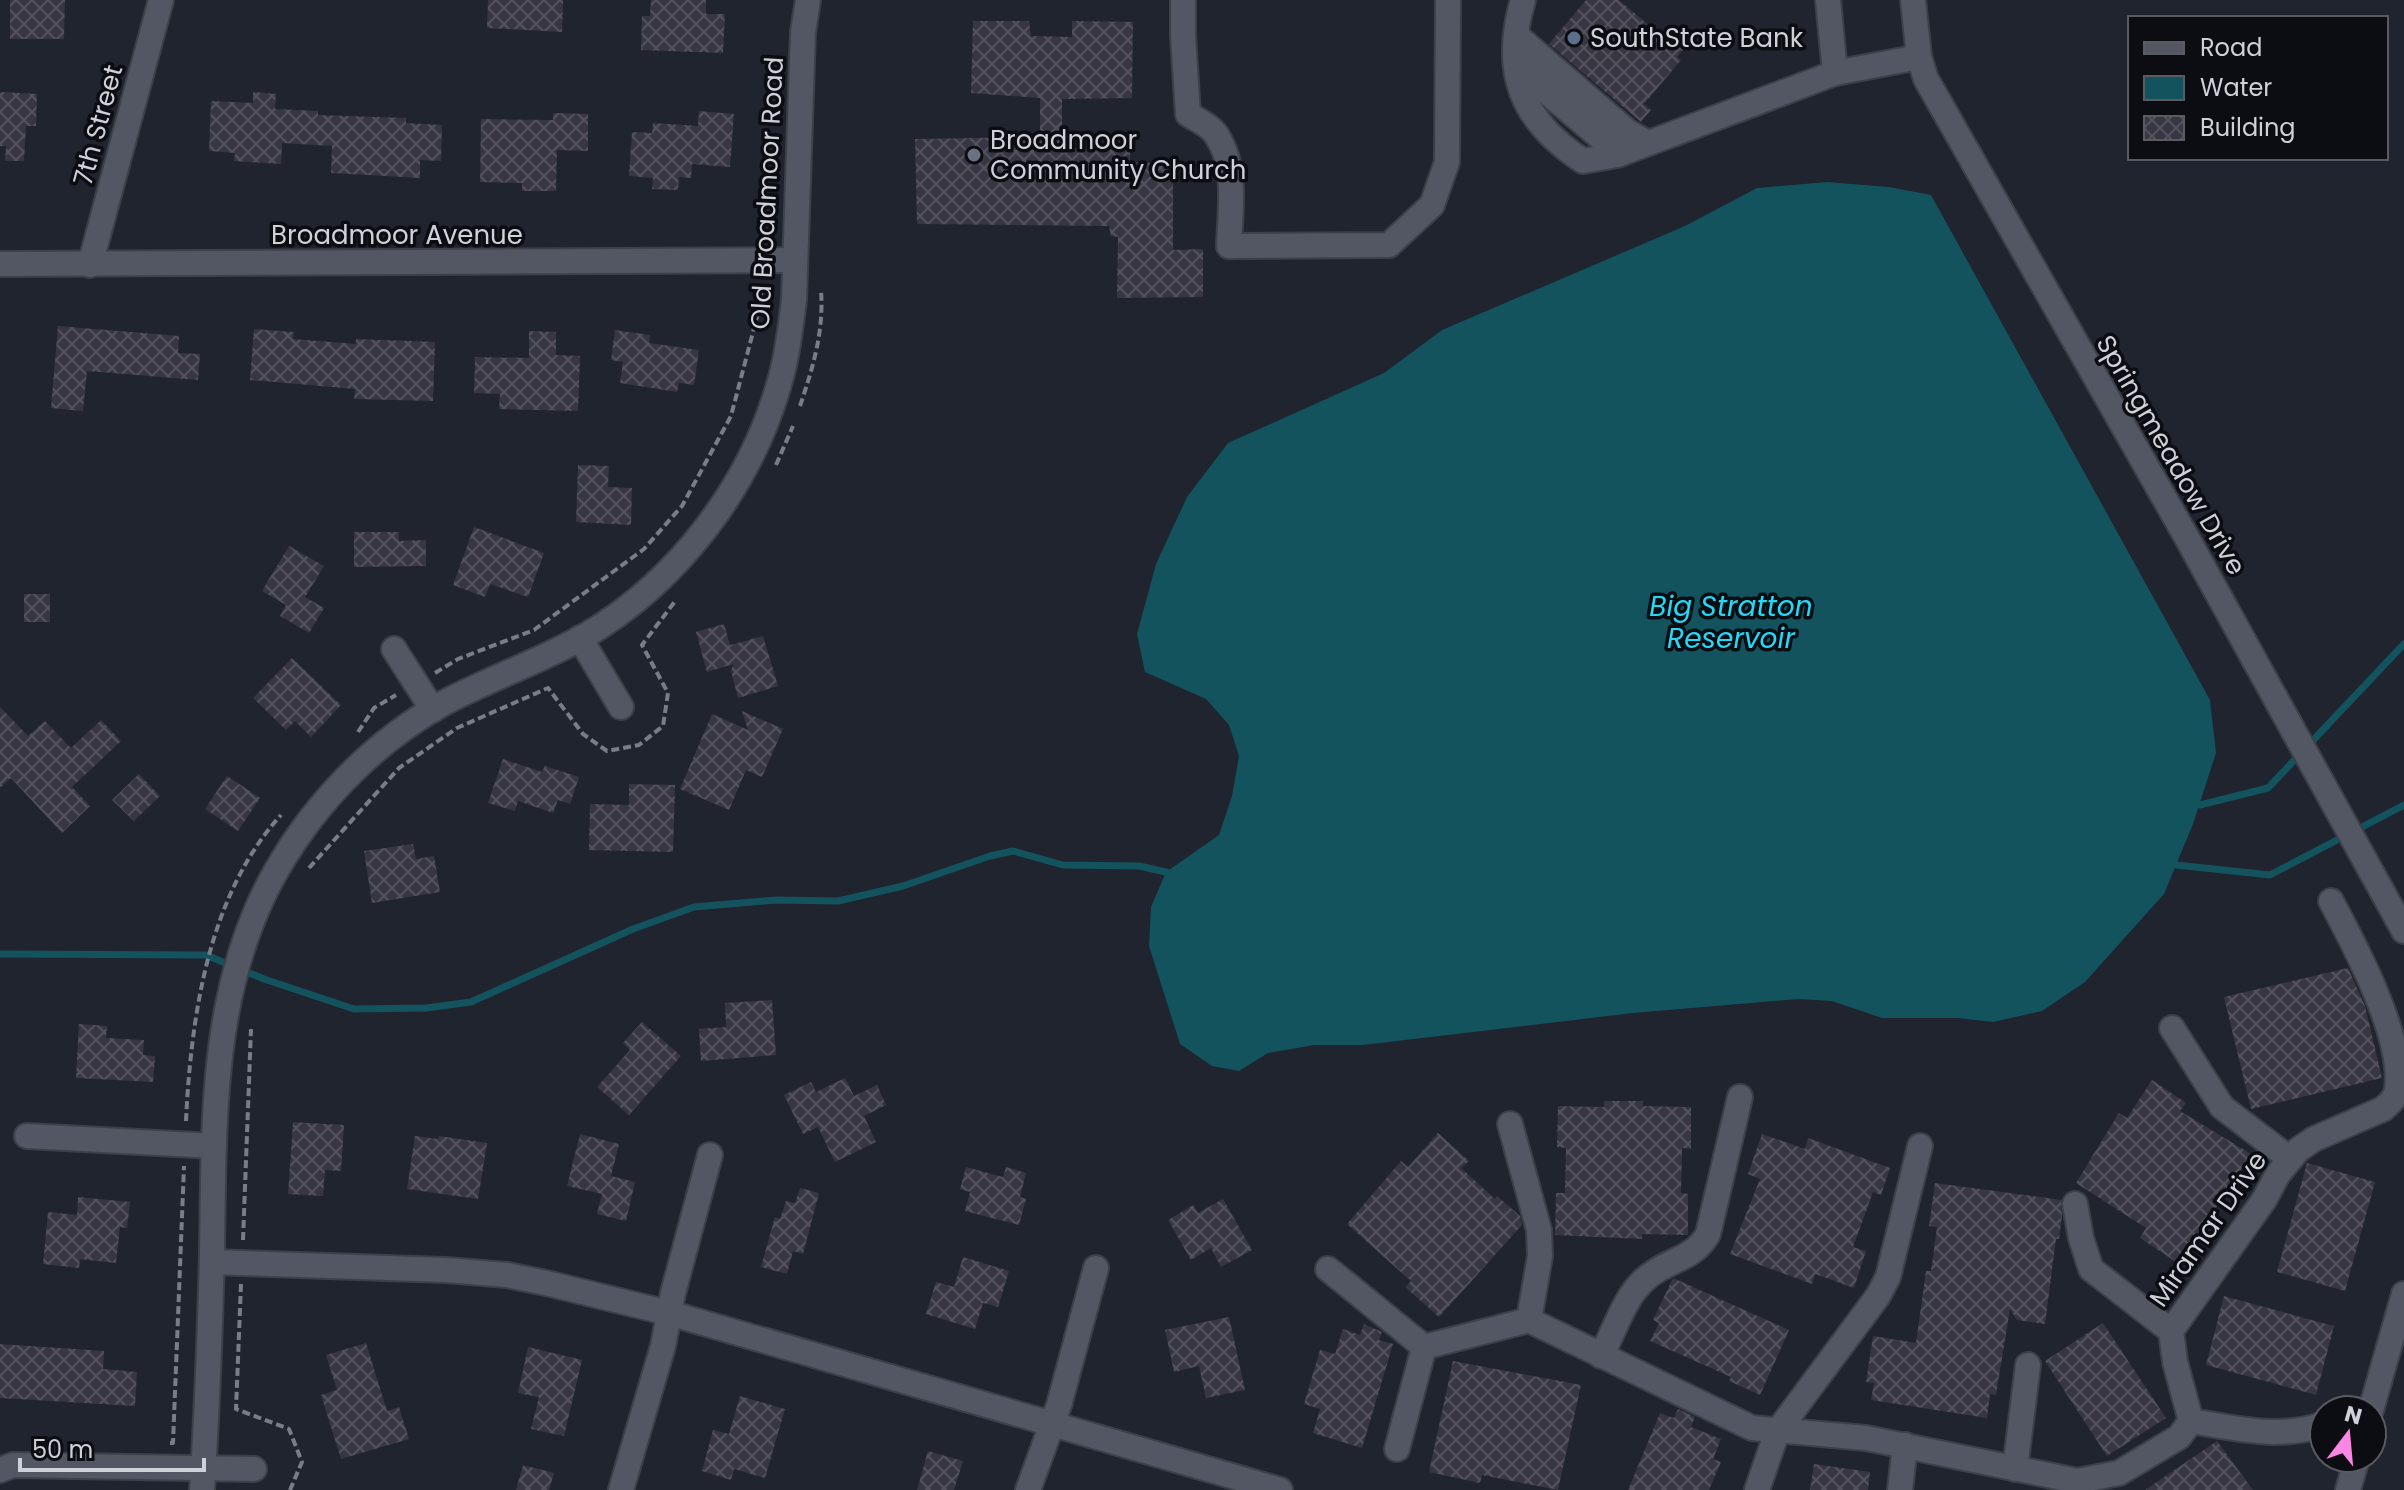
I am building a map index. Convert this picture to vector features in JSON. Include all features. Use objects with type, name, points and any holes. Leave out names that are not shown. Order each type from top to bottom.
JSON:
[{"type":"street","name":"7th Street","points":[[90,265],[161,0]]},
{"type":"street","name":"Old Broadmoor Road","points":[[796,0],[803,32]]},
{"type":"street","name":"Old Broadmoor Road","points":[[203,1478],[214,1146],[221,1047],[236,967],[252,923],[268,886],[316,811],[398,731],[433,710],[580,638],[665,577],[699,537],[729,493],[762,428],[781,377],[794,299],[803,32],[808,0]]},
{"type":"street","points":[[1183,0],[1188,114],[1214,130],[1226,155],[1232,182],[1229,246],[1245,246],[1389,245],[1432,205],[1447,162],[1448,0]]},
{"type":"street","points":[[1523,0],[1516,58],[1537,122],[1560,146],[1583,161],[1626,151],[1835,73],[1919,57]]},
{"type":"street","points":[[1828,0],[1835,73]]},
{"type":"street","name":"Springmeadow Drive","points":[[1913,0],[1919,57],[1941,108],[2399,921]]},
{"type":"street","points":[[1516,58],[1628,132],[1626,151]]},
{"type":"street","name":"Broadmoor Avenue","points":[[0,264],[795,260]]},
{"type":"street","points":[[580,638],[621,707]]},
{"type":"street","points":[[394,649],[433,710]]},
{"type":"street","name":"Miramar Drive","points":[[2191,1421],[2175,1362],[2171,1331],[2290,1159],[2314,1139],[2383,1109],[2392,1101],[2397,1090],[2396,1057],[2382,1003],[2331,901]]},
{"type":"street","name":"Miramar Drive","points":[[2172,1028],[2222,1107],[2290,1159]]},
{"type":"street","points":[[1601,1356],[1635,1289],[1662,1267],[1695,1252],[1708,1234],[1740,1097]]},
{"type":"street","points":[[1510,1124],[1539,1230],[1540,1256],[1529,1320]]},
{"type":"street","points":[[27,1136],[214,1146]]},
{"type":"street","points":[[1757,1490],[1777,1432],[1878,1296],[1888,1277],[1920,1146]]},
{"type":"street","points":[[621,1490],[663,1346],[710,1155]]},
{"type":"street","name":"Miramar Drive","points":[[2075,1204],[2083,1248],[2091,1269],[2171,1331]]},
{"type":"street","points":[[212,1262],[493,1274],[546,1283],[669,1313],[1280,1490]]},
{"type":"street","points":[[1028,1490],[1059,1405],[1096,1268]]},
{"type":"street","points":[[1328,1269],[1424,1347]]},
{"type":"street","points":[[2377,1394],[2398,1336],[2404,1294]]},
{"type":"street","points":[[1424,1347],[1529,1320],[1752,1428],[1823,1433],[1905,1445],[2078,1486],[2119,1473],[2179,1437],[2191,1421],[2274,1432],[2308,1429]]},
{"type":"street","points":[[1397,1449],[1424,1347]]},
{"type":"street","points":[[2015,1469],[2028,1365]]},
{"type":"street","points":[[1900,1490],[1905,1445]]},
{"type":"street","points":[[0,1470],[13,1465],[162,1466],[203,1478],[254,1469]]},
{"type":"path","points":[[358,732],[374,708],[458,659],[534,630],[644,549],[682,506],[731,416],[758,313],[765,260]]},
{"type":"path","points":[[306,871],[399,768],[457,728],[548,688],[583,734],[607,751],[639,745],[663,726],[668,693],[642,645],[679,597]]},
{"type":"path","points":[[162,1466],[163,1443],[173,1443],[189,1057],[210,952],[232,893],[266,832],[286,810]]},
{"type":"water","name":"Big Stratton Reservoir","points":[[1827,182],[1889,187],[1931,195],[2210,700],[2216,753],[2193,824],[2164,894],[2085,982],[2042,1011],[1993,1022],[1958,1018],[1882,1018],[1832,1001],[1798,999],[1633,1013],[1363,1045],[1314,1045],[1268,1053],[1239,1071],[1212,1066],[1180,1044],[1149,946],[1151,907],[1166,872],[1219,835],[1232,796],[1239,756],[1229,725],[1206,699],[1145,672],[1137,634],[1156,564],[1187,497],[1228,443],[1384,373],[1442,330],[1685,226],[1757,188]]},
{"type":"building","points":[[10,0],[65,0],[64,39],[10,39]]},
{"type":"building","points":[[488,0],[563,0],[562,32],[487,28]]},
{"type":"building","points":[[651,0],[706,0],[706,14],[725,14],[723,53],[641,50],[642,16],[650,16]]},
{"type":"building","points":[[1586,0],[1619,0],[1664,38],[1668,34],[1684,48],[1677,57],[1681,60],[1644,104],[1651,110],[1641,122],[1549,44]]},
{"type":"building","name":"Broadmoor Community Church","points":[[973,21],[1029,21],[1031,36],[1072,37],[1072,21],[1133,22],[1132,98],[1062,99],[1062,148],[1130,149],[1130,162],[1173,164],[1173,250],[1203,249],[1203,297],[1117,298],[1118,237],[1111,236],[1109,226],[917,224],[915,139],[1040,137],[1040,98],[971,93]]},
{"type":"building","points":[[0,92],[37,94],[36,126],[26,126],[24,161],[5,161],[6,146],[0,146]]},
{"type":"building","points":[[253,92],[276,94],[275,109],[318,111],[318,115],[406,118],[406,123],[442,125],[441,161],[420,160],[420,178],[331,173],[332,146],[282,143],[281,164],[234,161],[235,153],[209,151],[211,101],[253,103]]},
{"type":"building","points":[[699,111],[734,114],[730,167],[692,164],[691,178],[679,177],[678,190],[652,189],[653,178],[629,176],[632,132],[652,133],[653,123],[698,126]]},
{"type":"building","points":[[553,113],[588,114],[588,151],[557,150],[556,191],[522,191],[522,183],[480,182],[481,119],[553,120]]},
{"type":"building","points":[[58,326],[179,336],[178,353],[200,354],[198,380],[87,371],[83,411],[51,408]]},
{"type":"building","points":[[254,329],[294,332],[293,339],[356,344],[356,339],[435,342],[433,401],[354,399],[355,389],[250,380]]},
{"type":"building","points":[[615,330],[650,335],[649,343],[699,350],[694,385],[679,383],[677,392],[620,383],[623,362],[611,360]]},
{"type":"building","points":[[529,331],[556,332],[556,355],[580,356],[578,411],[499,409],[500,394],[474,393],[475,357],[529,358]]},
{"type":"building","points":[[578,465],[609,466],[608,487],[632,488],[631,525],[576,522]]},
{"type":"building","points":[[474,527],[544,553],[528,597],[490,584],[485,597],[453,585]]},
{"type":"building","points":[[354,532],[399,532],[399,541],[426,540],[426,566],[354,567]]},
{"type":"building","points":[[289,546],[324,566],[305,597],[324,608],[309,633],[280,616],[286,605],[262,591]]},
{"type":"building","points":[[24,594],[50,594],[50,622],[24,622]]},
{"type":"building","points":[[724,624],[730,645],[763,636],[778,686],[738,698],[731,671],[733,664],[707,672],[696,632]]},
{"type":"building","points":[[292,658],[341,705],[311,737],[295,721],[286,730],[253,698]]},
{"type":"building","points":[[0,707],[28,736],[45,721],[71,748],[101,720],[121,741],[72,787],[90,806],[62,833],[11,778],[0,788]]},
{"type":"building","points":[[742,711],[783,729],[762,777],[746,770],[729,810],[680,789],[712,714],[748,730]]},
{"type":"building","points":[[503,759],[542,772],[545,766],[579,777],[570,804],[558,800],[553,813],[518,801],[515,811],[488,803]]},
{"type":"building","points":[[139,774],[160,796],[134,821],[112,800]]},
{"type":"building","points":[[227,776],[260,798],[238,831],[205,809]]},
{"type":"building","points":[[629,784],[675,785],[673,852],[589,850],[590,804],[629,805]]},
{"type":"building","points":[[413,844],[416,859],[434,856],[440,892],[372,903],[364,851]]},
{"type":"building","points":[[2348,968],[2365,1006],[2382,1078],[2251,1109],[2224,997]]},
{"type":"building","points":[[772,1000],[776,1055],[701,1061],[699,1029],[726,1027],[725,1003]]},
{"type":"building","points":[[642,1022],[681,1056],[629,1115],[597,1087],[630,1050],[623,1043]]},
{"type":"building","points":[[79,1024],[107,1026],[106,1038],[144,1040],[143,1055],[155,1056],[153,1082],[76,1078]]},
{"type":"building","points":[[845,1078],[854,1096],[877,1085],[886,1105],[864,1116],[876,1142],[835,1162],[818,1127],[803,1134],[784,1095],[811,1082],[816,1092]]},
{"type":"building","points":[[2152,1080],[2186,1103],[2180,1111],[2251,1154],[2179,1264],[2140,1238],[2146,1228],[2076,1183],[2119,1113],[2127,1118]]},
{"type":"building","points":[[1604,1101],[1643,1101],[1643,1106],[1691,1107],[1691,1149],[1682,1148],[1681,1193],[1688,1194],[1688,1235],[1642,1234],[1642,1239],[1555,1235],[1556,1193],[1565,1193],[1566,1148],[1557,1147],[1558,1106],[1604,1107]]},
{"type":"building","points":[[293,1122],[344,1125],[341,1171],[325,1170],[323,1196],[288,1194]]},
{"type":"building","points":[[1438,1133],[1469,1161],[1461,1168],[1495,1199],[1497,1196],[1520,1216],[1522,1225],[1439,1317],[1405,1287],[1411,1281],[1347,1224],[1401,1161],[1408,1167]]},
{"type":"building","points":[[580,1134],[619,1144],[611,1176],[635,1182],[626,1221],[597,1214],[602,1194],[567,1186]]},
{"type":"building","points":[[1762,1134],[1805,1149],[1808,1138],[1890,1168],[1881,1195],[1873,1192],[1853,1247],[1866,1251],[1854,1288],[1815,1274],[1812,1284],[1730,1254],[1760,1179],[1748,1174]]},
{"type":"building","points":[[415,1136],[487,1143],[478,1199],[407,1189]]},
{"type":"building","points":[[2307,1163],[2375,1182],[2345,1291],[2277,1272]]},
{"type":"building","points":[[966,1167],[1003,1177],[1006,1167],[1026,1173],[1020,1197],[1026,1199],[1019,1225],[965,1211],[970,1192],[960,1189]]},
{"type":"building","points":[[1935,1183],[2061,1200],[2062,1216],[2045,1324],[2017,1320],[2010,1309],[1996,1395],[1990,1394],[1987,1418],[1871,1400],[1874,1383],[1866,1382],[1873,1336],[1916,1343],[1926,1271],[1931,1271],[1937,1227],[1929,1226]]},
{"type":"building","points":[[800,1188],[819,1193],[803,1254],[793,1251],[787,1274],[761,1267],[775,1217],[780,1219],[786,1201],[795,1203]]},
{"type":"building","points":[[78,1197],[130,1202],[127,1228],[120,1227],[116,1263],[80,1259],[79,1268],[43,1264],[48,1212],[77,1215]]},
{"type":"building","points":[[1223,1199],[1252,1250],[1221,1267],[1211,1248],[1191,1260],[1168,1220],[1193,1205],[1198,1213]]},
{"type":"building","points":[[963,1257],[1009,1271],[998,1307],[983,1303],[975,1329],[926,1314],[936,1282],[954,1287]]},
{"type":"building","points":[[1673,1278],[1789,1330],[1760,1395],[1729,1381],[1731,1377],[1650,1341],[1659,1323],[1653,1320]]},
{"type":"building","points":[[2224,1296],[2334,1326],[2316,1394],[2206,1365]]},
{"type":"building","points":[[1229,1317],[1245,1390],[1206,1398],[1199,1366],[1174,1372],[1165,1330]]},
{"type":"building","points":[[2103,1323],[2166,1418],[2107,1456],[2045,1361]]},
{"type":"building","points":[[1364,1324],[1382,1332],[1379,1340],[1393,1344],[1362,1448],[1313,1433],[1320,1409],[1304,1404],[1320,1350],[1335,1354],[1343,1329],[1360,1335]]},
{"type":"building","points":[[366,1343],[387,1411],[399,1407],[409,1439],[341,1459],[321,1395],[337,1390],[326,1355]]},
{"type":"building","points":[[0,1344],[104,1351],[103,1369],[137,1372],[135,1406],[0,1398]]},
{"type":"building","points":[[528,1347],[582,1360],[564,1436],[531,1429],[539,1397],[518,1393]]},
{"type":"building","points":[[1453,1361],[1581,1385],[1558,1490],[1482,1475],[1480,1483],[1429,1472]]},
{"type":"building","points":[[740,1396],[785,1409],[765,1478],[734,1469],[731,1480],[702,1471],[713,1430],[729,1434]]},
{"type":"building","points":[[1678,1409],[1695,1417],[1691,1427],[1721,1439],[1713,1459],[1721,1462],[1709,1490],[1628,1490],[1660,1413],[1674,1418]]},
{"type":"building","points":[[2217,1441],[2253,1490],[2145,1490]]},
{"type":"building","points":[[928,1451],[963,1461],[954,1490],[917,1490]]},
{"type":"building","points":[[1814,1464],[1870,1472],[1868,1490],[1810,1490]]},
{"type":"building","points":[[523,1465],[554,1473],[549,1490],[516,1490]]},
{"type":"waterway","points":[[2200,805],[2268,788],[2404,644]]},
{"type":"waterway","points":[[2176,865],[2270,875],[2404,805]]},
{"type":"waterway","points":[[0,954],[206,955],[264,979],[354,1009],[426,1008],[471,1002],[633,929],[694,907],[776,900],[838,901],[903,886],[1013,851],[1063,865],[1139,866],[1166,872]]},
{"type":"place","name":"SouthState Bank","points":[[1574,38]]},
{"type":"place","name":"Broadmoor Community Church","points":[[974,155]]}]
